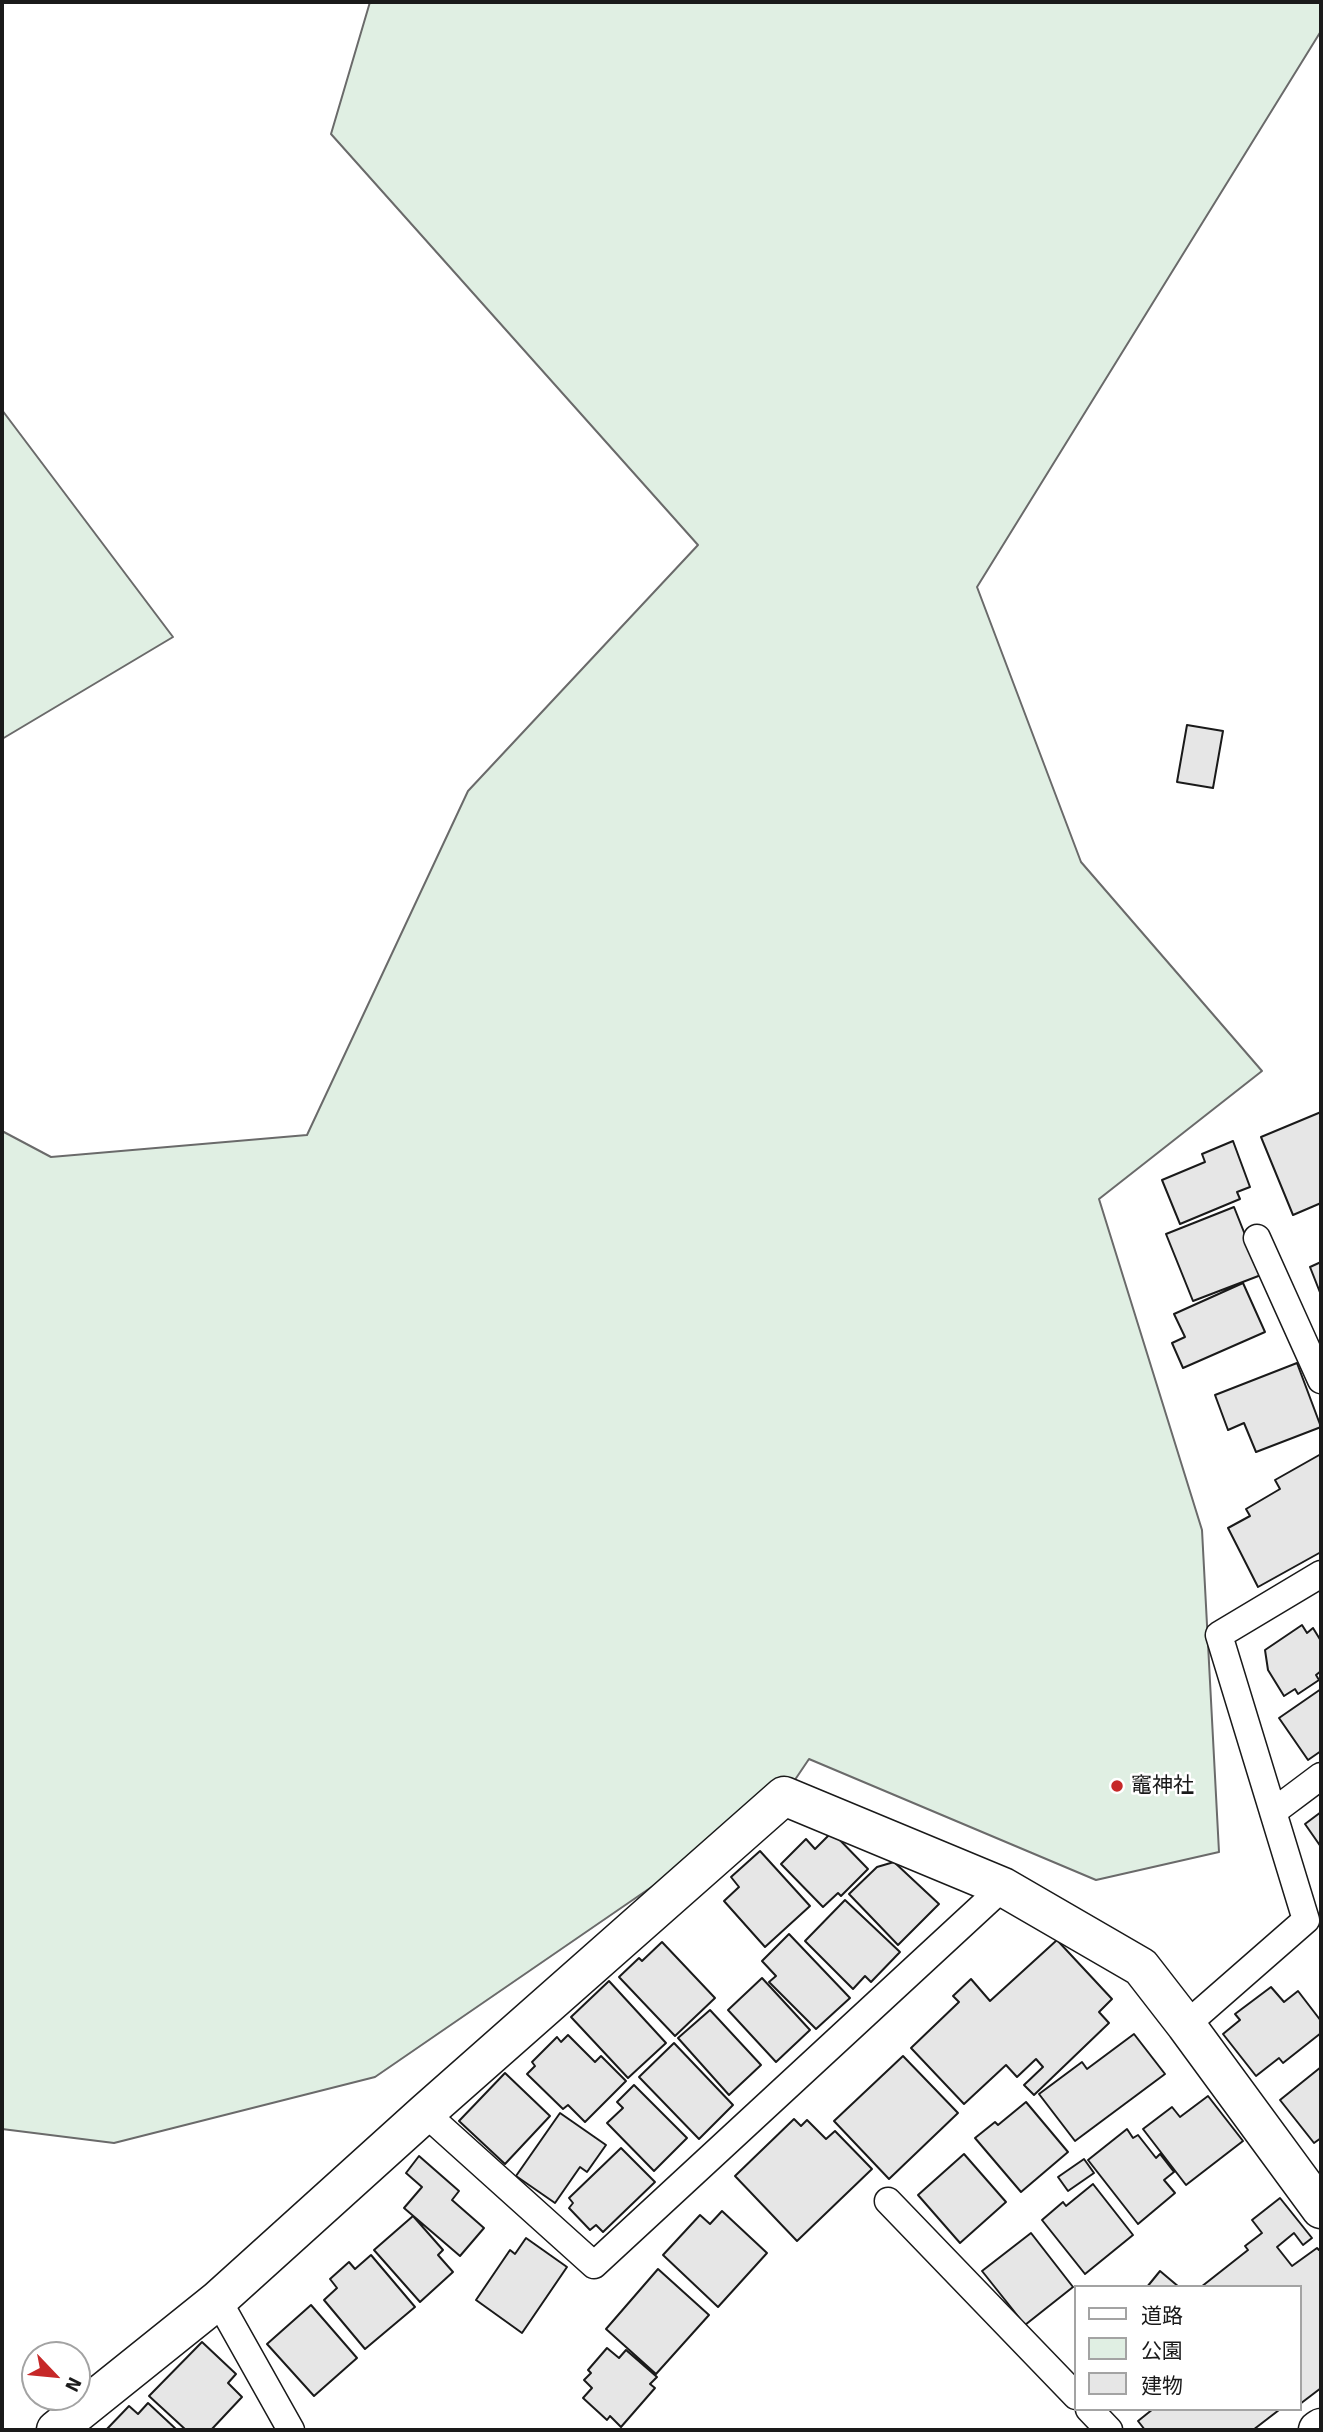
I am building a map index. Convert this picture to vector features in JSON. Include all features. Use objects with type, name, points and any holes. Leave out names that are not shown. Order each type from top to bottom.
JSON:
[{"type":"street","points":[[56,2430],[218,2300],[784,1796],[1003,1887],[1141,1967],[1321,2209]]},
{"type":"lane","points":[[1256,1238],[1321,1380]]},
{"type":"lane","points":[[1186,2025],[1306,1920],[1219,1635],[1321,1574]]},
{"type":"lane","points":[[1273,1812],[1321,1776]]},
{"type":"lane","points":[[425,2113],[594,2265],[1003,1887]]},
{"type":"lane","points":[[888,2201],[1074,2394]]},
{"type":"lane","points":[[218,2300],[290,2430]]},
{"type":"lane","points":[[1091,2411],[1109,2430]]},
{"type":"green space","points":[[370,2],[1321,2],[1321,31],[977,587],[1081,862],[1262,1071],[1099,1199],[1202,1530],[1219,1852],[1096,1880],[809,1759],[784,1796],[375,2077],[114,2143],[2,2129],[2,1131],[51,1157],[307,1135],[468,791],[698,545],[331,134]]},
{"type":"green space","points":[[2,410],[173,637],[2,739]]},
{"type":"building","points":[[1187,725],[1223,731],[1213,788],[1177,782]]},
{"type":"building","points":[[1321,1112],[1321,1203],[1293,1215],[1261,1137]]},
{"type":"building","points":[[1233,1141],[1250,1187],[1237,1192],[1240,1199],[1180,1224],[1162,1180],[1205,1162],[1202,1154]]},
{"type":"building","points":[[1234,1207],[1261,1275],[1193,1301],[1166,1234]]},
{"type":"building","points":[[1321,1262],[1321,1295],[1310,1267]]},
{"type":"building","points":[[1243,1283],[1265,1332],[1183,1368],[1172,1343],[1185,1337],[1174,1314]]},
{"type":"building","points":[[1297,1363],[1321,1427],[1256,1452],[1244,1423],[1228,1430],[1215,1395]]},
{"type":"building","points":[[1321,1454],[1321,1552],[1258,1587],[1228,1528],[1250,1516],[1246,1509],[1280,1489],[1275,1480]]},
{"type":"building","points":[[1302,1625],[1307,1633],[1313,1628],[1321,1641],[1321,1671],[1316,1675],[1319,1680],[1298,1694],[1295,1689],[1284,1696],[1268,1670],[1265,1650]]},
{"type":"building","points":[[1321,1689],[1321,1751],[1308,1760],[1279,1718]]},
{"type":"building","points":[[1321,1812],[1321,1847],[1305,1824]]},
{"type":"building","points":[[832,1832],[868,1869],[841,1896],[838,1893],[823,1907],[781,1864],[806,1839],[815,1849]]},
{"type":"building","points":[[760,1851],[810,1906],[765,1947],[724,1901],[739,1887],[731,1877]]},
{"type":"building","points":[[894,1862],[939,1904],[898,1945],[849,1894],[877,1867]]},
{"type":"building","points":[[845,1900],[900,1952],[871,1982],[865,1976],[853,1989],[805,1941]]},
{"type":"building","points":[[789,1934],[850,1998],[816,2029],[769,1982],[776,1976],[762,1961]]},
{"type":"building","points":[[1057,1940],[1112,1999],[1099,2012],[1109,2023],[1034,2095],[1024,2085],[1043,2067],[1036,2059],[1017,2077],[1006,2065],[964,2104],[911,2048],[959,2002],[953,1996],[971,1979],[990,2001]]},
{"type":"building","points":[[662,1942],[715,1998],[675,2036],[619,1977],[639,1958],[642,1961]]},
{"type":"building","points":[[762,1978],[810,2030],[776,2062],[728,2010]]},
{"type":"building","points":[[609,1981],[666,2043],[628,2078],[571,2017]]},
{"type":"building","points":[[1271,1987],[1284,2002],[1298,1991],[1321,2021],[1321,2033],[1283,2063],[1279,2058],[1256,2076],[1223,2034],[1240,2020],[1235,2014]]},
{"type":"building","points":[[710,2010],[761,2065],[729,2095],[678,2038]]},
{"type":"building","points":[[1134,2034],[1165,2074],[1075,2141],[1039,2094],[1082,2062],[1087,2069]]},
{"type":"building","points":[[568,2035],[595,2062],[601,2056],[626,2081],[585,2122],[568,2105],[563,2109],[527,2074],[535,2066],[532,2062],[557,2037],[561,2042]]},
{"type":"building","points":[[674,2043],[733,2105],[699,2139],[639,2077]]},
{"type":"building","points":[[903,2056],[958,2113],[889,2179],[834,2121]]},
{"type":"building","points":[[1321,2067],[1321,2138],[1314,2143],[1280,2100]]},
{"type":"building","points":[[505,2073],[550,2116],[505,2164],[459,2121]]},
{"type":"building","points":[[634,2085],[687,2138],[654,2171],[607,2123],[623,2108],[617,2102]]},
{"type":"building","points":[[1208,2096],[1243,2141],[1186,2185],[1143,2129],[1172,2107],[1180,2117]]},
{"type":"building","points":[[1026,2102],[1068,2152],[1021,2192],[975,2138],[995,2122],[998,2125]]},
{"type":"building","points":[[560,2113],[606,2145],[587,2172],[580,2167],[555,2203],[516,2176]]},
{"type":"building","points":[[794,2119],[801,2126],[807,2120],[826,2139],[835,2131],[872,2169],[797,2241],[735,2176]]},
{"type":"building","points":[[1127,2129],[1133,2138],[1138,2135],[1156,2158],[1160,2154],[1174,2172],[1164,2180],[1175,2193],[1138,2224],[1088,2160]]},
{"type":"building","points":[[621,2148],[655,2182],[603,2232],[596,2225],[590,2230],[569,2208],[573,2203],[569,2198]]},
{"type":"building","points":[[964,2154],[1006,2202],[960,2243],[918,2195]]},
{"type":"building","points":[[419,2156],[459,2191],[452,2200],[484,2228],[460,2256],[404,2208],[422,2187],[406,2173]]},
{"type":"building","points":[[1084,2159],[1094,2173],[1068,2191],[1058,2177]]},
{"type":"building","points":[[1093,2184],[1133,2235],[1085,2274],[1042,2220],[1063,2202],[1066,2206]]},
{"type":"building","points":[[1280,2198],[1312,2238],[1303,2245],[1294,2233],[1277,2247],[1292,2266],[1317,2248],[1321,2249],[1321,2388],[1302,2402],[1302,2285],[1204,2285],[1248,2250],[1245,2246],[1262,2233],[1252,2220]]},
{"type":"building","points":[[722,2211],[767,2253],[718,2307],[663,2255],[700,2215],[710,2224]]},
{"type":"building","points":[[413,2216],[443,2250],[438,2255],[453,2272],[420,2302],[374,2250]]},
{"type":"building","points":[[1031,2233],[1073,2287],[1025,2325],[982,2271]]},
{"type":"building","points":[[526,2238],[567,2267],[522,2333],[476,2300],[510,2250],[515,2254]]},
{"type":"building","points":[[371,2255],[415,2307],[365,2349],[324,2300],[337,2288],[330,2279],[349,2262],[355,2269]]},
{"type":"building","points":[[658,2269],[709,2315],[656,2374],[606,2329]]},
{"type":"building","points":[[1160,2271],[1177,2285],[1149,2285]]},
{"type":"building","points":[[311,2305],[357,2358],[314,2396],[267,2344]]},
{"type":"building","points":[[202,2342],[236,2374],[228,2383],[242,2397],[211,2430],[186,2430],[149,2396]]},
{"type":"building","points":[[607,2348],[619,2358],[626,2350],[657,2377],[650,2384],[655,2388],[621,2427],[610,2416],[607,2420],[583,2398],[592,2388],[584,2380],[591,2373],[588,2370]]},
{"type":"building","points":[[148,2403],[177,2430],[106,2430],[129,2406],[138,2414]]},
{"type":"building","points":[[1150,2411],[1278,2411],[1253,2430],[1145,2430],[1138,2421]]},
{"type":"place","name":"竈神社","points":[[1117,1786]]}]
